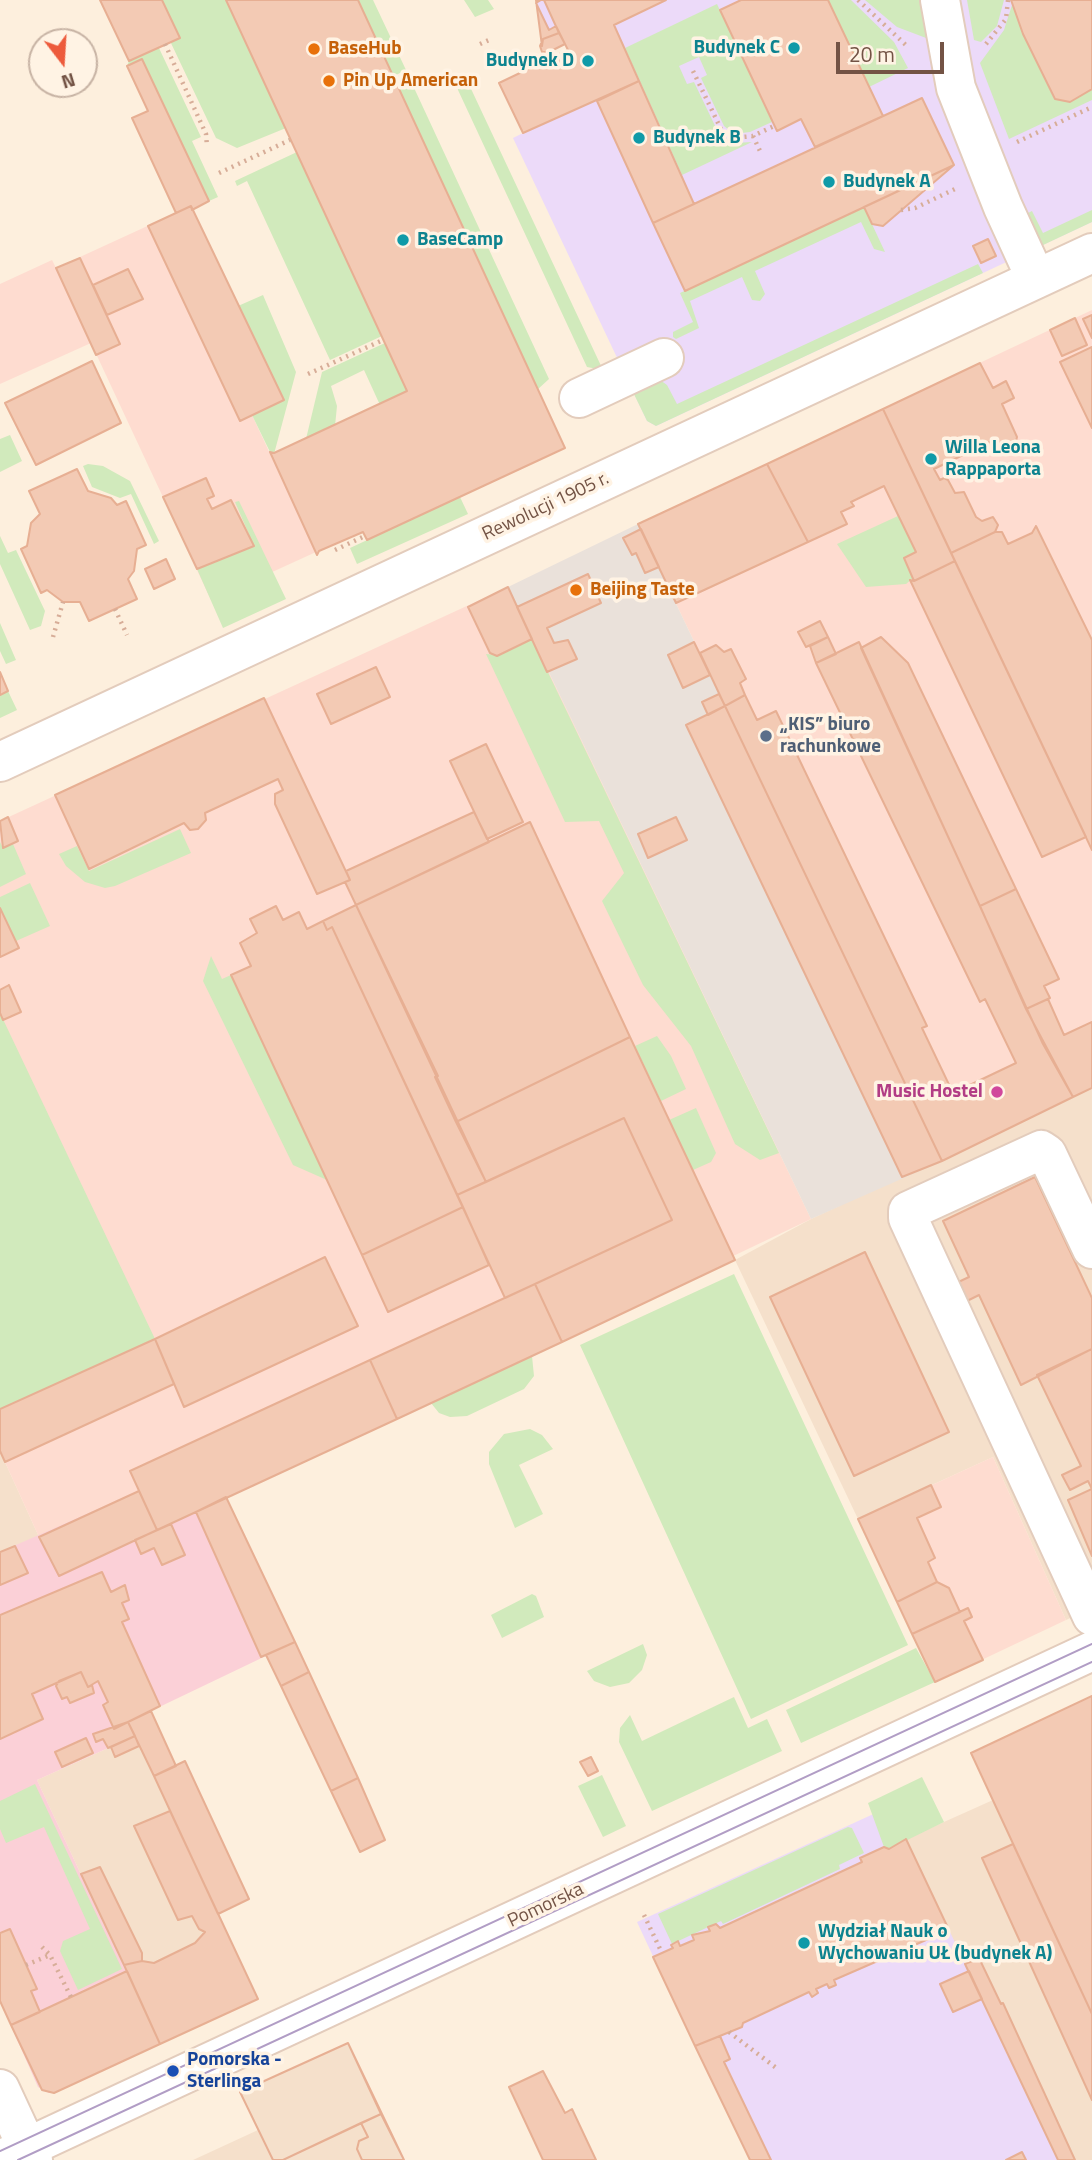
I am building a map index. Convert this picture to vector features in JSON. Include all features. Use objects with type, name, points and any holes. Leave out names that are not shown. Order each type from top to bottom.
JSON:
[{"type":"street","points":[[940,0],[956,88],[1003,207],[1036,279]]},
{"type":"street","name":"Rewolucji 1905 r.","points":[[0,762],[1092,253]]},
{"type":"street","points":[[579,398],[664,358]]},
{"type":"street","points":[[1092,1249],[1047,1154],[1041,1150],[908,1210],[908,1218],[1092,1616]]},
{"type":"street","name":"Pomorska","points":[[20,2156],[1092,1651]]},
{"type":"street","points":[[0,2089],[20,2156]]},
{"type":"path","points":[[480,44],[489,40]]},
{"type":"path","points":[[165,44],[206,134],[206,146]]},
{"type":"path","points":[[693,71],[721,129],[733,138],[753,136],[774,126]]},
{"type":"path","points":[[753,136],[761,151]]},
{"type":"path","points":[[219,173],[290,140]]},
{"type":"path","points":[[901,210],[915,208],[958,188]]},
{"type":"path","points":[[308,374],[383,340]]},
{"type":"path","points":[[335,550],[365,536]]},
{"type":"path","points":[[53,636],[62,602]]},
{"type":"path","points":[[115,609],[127,635]]},
{"type":"path","points":[[644,1915],[662,1953]]},
{"type":"path","points":[[42,1947],[50,1955],[71,1997]]},
{"type":"path","points":[[26,1965],[50,1955]]},
{"type":"path","points":[[729,2032],[779,2070]]},
{"type":"shaded area","points":[[541,0],[1092,0],[1092,222],[656,426],[647,421],[513,138],[523,133],[499,83],[568,50],[559,33],[549,30],[536,3]]},
{"type":"shaded area","points":[[191,206],[251,413],[316,552],[211,600],[91,343],[0,384],[0,284],[52,260],[56,268]]},
{"type":"shaded area","points":[[1092,310],[1092,1088],[942,1161],[638,524]]},
{"type":"shaded area","points":[[638,524],[942,1161],[811,1219],[508,587]]},
{"type":"shaded area","points":[[508,587],[811,1219],[157,1530],[139,1491],[39,1537],[0,1451],[0,821]]},
{"type":"shaded area","points":[[1092,1088],[1092,1608],[1066,1620],[993,1457],[858,1519],[735,1260],[811,1219]]},
{"type":"shaded area","points":[[0,1451],[39,1537],[0,1552]]},
{"type":"shaded area","points":[[993,1457],[1066,1620],[935,1682],[858,1519]]},
{"type":"shaded area","points":[[139,1491],[158,1530],[226,1497],[295,1642],[128,1722],[135,1736],[37,1780],[160,2044],[49,2093],[38,2087],[0,2001],[0,1552]]},
{"type":"shaded area","points":[[135,1736],[258,1999],[160,2044],[37,1780]]},
{"type":"shaded area","points":[[993,1800],[1092,2012],[1092,2160],[1055,2160],[906,1839]]},
{"type":"shaded area","points":[[891,1806],[1058,2160],[750,2160],[695,2046],[637,1922]]},
{"type":"shaded area","points":[[348,2043],[403,2160],[193,2160],[258,2130],[240,2092]]},
{"type":"green space","points":[[161,0],[227,0],[286,128],[237,148],[216,138],[170,41]]},
{"type":"green space","points":[[356,0],[373,0],[406,70],[392,77]]},
{"type":"green space","points":[[464,0],[488,0],[494,9],[475,17]]},
{"type":"green space","points":[[828,0],[851,0],[894,42],[908,68],[869,87]]},
{"type":"green space","points":[[865,0],[928,0],[934,41],[897,27]]},
{"type":"green space","points":[[967,0],[1004,0],[997,26],[981,42],[974,40]]},
{"type":"green space","points":[[717,4],[772,122],[750,132],[734,134],[724,126],[701,78],[707,75],[699,57],[679,66],[687,84],[694,82],[718,132],[732,143],[752,142],[682,175],[625,48]]},
{"type":"green space","points":[[1012,5],[1054,99],[1070,102],[1092,75],[1092,100],[1009,139],[980,63],[1004,30]]},
{"type":"green space","points":[[158,46],[201,137],[192,141],[218,197],[209,201],[142,60],[127,66],[129,61]]},
{"type":"green space","points":[[465,76],[603,370],[587,367],[458,90],[457,85]]},
{"type":"green space","points":[[409,77],[549,379],[537,390],[395,83]]},
{"type":"green space","points":[[297,152],[382,336],[330,360],[247,181],[237,186],[235,181]]},
{"type":"green space","points":[[864,207],[885,252],[874,249],[861,222],[755,271],[765,294],[760,301],[752,300],[742,277],[690,301],[699,328],[676,339],[673,337],[673,332],[693,322],[680,293]]},
{"type":"green space","points":[[1092,210],[1092,222],[1041,246],[1026,214],[1032,211],[1043,233]]},
{"type":"green space","points":[[978,264],[983,273],[656,426],[647,421],[630,386],[660,380],[667,385],[677,404]]},
{"type":"green space","points":[[263,295],[296,372],[274,454],[270,452],[252,415],[284,399],[238,306]]},
{"type":"green space","points":[[385,343],[408,392],[380,405],[364,370],[331,386],[337,406],[335,426],[306,439],[322,372]]},
{"type":"green space","points":[[10,435],[22,461],[0,472],[0,439]]},
{"type":"green space","points":[[83,466],[103,466],[130,481],[159,541],[154,544],[131,494],[120,498],[92,487]]},
{"type":"green space","points":[[460,497],[468,514],[357,564],[350,548]]},
{"type":"green space","points":[[239,501],[286,599],[223,628],[197,569],[254,546],[235,502]]},
{"type":"green space","points":[[898,516],[916,552],[904,559],[913,578],[906,584],[866,587],[837,544]]},
{"type":"green space","points":[[0,536],[8,553],[16,550],[45,611],[41,626],[30,630],[0,564]]},
{"type":"green space","points":[[0,623],[16,660],[6,664],[0,651]]},
{"type":"green space","points":[[532,639],[779,1153],[760,1160],[735,1144],[691,1046],[643,985],[602,901],[624,873],[599,821],[565,822],[486,654],[497,655]]},
{"type":"green space","points":[[8,691],[17,710],[0,718],[0,695]]},
{"type":"green space","points":[[180,829],[191,853],[115,886],[105,888],[85,882],[66,866],[59,854],[77,846],[89,871]]},
{"type":"green space","points":[[0,842],[3,848],[13,844],[26,874],[0,887]]},
{"type":"green space","points":[[30,883],[50,926],[16,941],[0,908],[0,897]]},
{"type":"green space","points":[[211,956],[222,979],[231,975],[327,1180],[293,1165],[203,981]]},
{"type":"green space","points":[[0,1013],[155,1339],[0,1409]]},
{"type":"green space","points":[[657,1036],[671,1056],[686,1089],[661,1101],[635,1046]]},
{"type":"green space","points":[[696,1108],[716,1153],[711,1162],[693,1170],[669,1120]]},
{"type":"green space","points":[[734,1274],[908,1645],[751,1719],[580,1345]]},
{"type":"green space","points":[[532,1356],[534,1376],[524,1389],[467,1416],[450,1417],[439,1413],[431,1403]]},
{"type":"green space","points":[[530,1429],[542,1435],[553,1449],[519,1465],[543,1514],[515,1528],[489,1464],[489,1452],[504,1434]]},
{"type":"green space","points":[[532,1594],[536,1596],[544,1617],[502,1638],[491,1615]]},
{"type":"green space","points":[[643,1644],[647,1655],[642,1670],[629,1683],[610,1687],[594,1681],[587,1671]]},
{"type":"green space","points":[[916,1648],[935,1682],[801,1743],[786,1710]]},
{"type":"green space","points":[[734,1697],[748,1728],[767,1719],[782,1751],[652,1811],[619,1742],[620,1728],[630,1715],[642,1741]]},
{"type":"green space","points":[[602,1775],[626,1826],[603,1837],[578,1786]]},
{"type":"green space","points":[[922,1777],[944,1822],[889,1849],[884,1847],[868,1803]]},
{"type":"green space","points":[[35,1784],[122,1969],[78,1990],[60,1951],[63,1941],[90,1929],[44,1827],[6,1843],[0,1829],[0,1801]]},
{"type":"green space","points":[[848,1827],[852,1828],[864,1853],[839,1865],[840,1869],[723,1924],[721,1921],[672,1944],[658,1914]]},
{"type":"building","points":[[100,0],[162,0],[180,38],[129,61]]},
{"type":"building","name":"BaseCamp","points":[[226,0],[358,0],[565,448],[367,540],[363,532],[319,551],[317,555],[270,452],[274,453],[407,391]]},
{"type":"building","points":[[536,0],[544,0],[559,33],[543,39],[542,46]]},
{"type":"building","name":"Budynek D","points":[[541,0],[666,0],[614,25],[639,81],[523,133],[499,83],[568,50],[556,26],[549,30],[536,3]]},
{"type":"building","name":"Budynek C","points":[[741,0],[828,0],[883,116],[815,147],[801,119],[777,131],[720,10]]},
{"type":"building","points":[[1011,0],[1092,0],[1092,89],[1070,102],[1055,99],[1023,34]]},
{"type":"building","points":[[559,33],[565,44],[549,52],[542,52],[540,46],[543,39]]},
{"type":"building","points":[[142,59],[209,201],[192,210],[191,206],[176,213],[132,118],[148,111],[127,66]]},
{"type":"building","name":"Budynek B","points":[[639,81],[694,204],[653,223],[597,101]]},
{"type":"building","name":"Budynek A","points":[[922,98],[954,165],[685,291],[653,223]]},
{"type":"building","points":[[954,165],[883,226],[872,224],[864,207]]},
{"type":"building","points":[[191,206],[284,400],[240,421],[148,226]]},
{"type":"building","points":[[988,239],[996,256],[981,263],[973,246]]},
{"type":"building","points":[[80,258],[120,344],[96,355],[56,268]]},
{"type":"building","points":[[128,269],[143,299],[107,315],[93,285]]},
{"type":"building","points":[[1092,315],[1092,338],[1083,319]]},
{"type":"building","points":[[1075,318],[1087,345],[1062,356],[1050,330]]},
{"type":"building","points":[[1092,347],[1092,428],[1060,362]]},
{"type":"building","points":[[92,361],[121,423],[36,465],[5,403]]},
{"type":"building","name":"Willa Leona Rappaporta","points":[[980,363],[993,388],[1006,381],[1014,398],[1002,404],[1017,437],[1016,441],[1002,448],[994,440],[934,469],[940,480],[948,480],[955,493],[964,492],[976,517],[982,521],[993,517],[998,525],[995,532],[951,553],[883,409]]},
{"type":"building","points":[[883,409],[955,561],[914,581],[904,558],[916,552],[884,486],[851,502],[854,506],[841,512],[847,524],[808,542],[767,464]]},
{"type":"building","points":[[767,464],[808,542],[676,603],[638,524]]},
{"type":"building","points":[[77,469],[88,491],[111,498],[117,505],[126,501],[146,545],[137,549],[134,571],[128,579],[137,599],[89,621],[80,602],[63,602],[47,590],[41,593],[21,549],[27,546],[31,523],[40,514],[29,491]]},
{"type":"building","points":[[206,478],[214,496],[207,499],[212,509],[231,500],[254,546],[197,569],[163,497]]},
{"type":"building","points":[[1036,526],[1092,640],[1092,850],[951,553],[995,532],[1002,532],[1008,544],[1032,533]]},
{"type":"building","points":[[641,529],[659,567],[645,573],[636,553],[632,555],[623,538]]},
{"type":"building","points":[[166,559],[175,579],[154,589],[145,569]]},
{"type":"building","points":[[955,561],[1086,837],[1042,857],[910,580],[914,581]]},
{"type":"building","points":[[588,574],[601,603],[547,628],[554,643],[568,640],[577,659],[547,672],[517,607]]},
{"type":"building","points":[[508,587],[532,639],[497,656],[490,653],[468,607]]},
{"type":"building","points":[[820,621],[828,637],[806,647],[798,632]]},
{"type":"building","points":[[828,637],[836,654],[816,663],[810,646]]},
{"type":"building","points":[[881,637],[908,663],[1016,889],[980,906],[861,648]]},
{"type":"building","points":[[694,642],[710,675],[683,688],[668,655]]},
{"type":"building","points":[[859,642],[1043,1044],[1073,1097],[942,1161],[725,706],[745,695],[757,720],[776,711],[927,1026],[922,1028],[953,1093],[1016,1063],[985,999],[980,1002],[816,663]]},
{"type":"building","points":[[716,645],[724,652],[731,649],[746,679],[740,683],[745,695],[725,706],[700,653]]},
{"type":"building","points":[[376,667],[390,697],[331,724],[317,694]]},
{"type":"building","points":[[0,672],[8,691],[0,695]]},
{"type":"building","points":[[719,694],[725,706],[708,715],[702,702]]},
{"type":"building","points":[[264,698],[350,880],[317,894],[275,804],[275,794],[283,790],[278,779],[205,813],[206,820],[198,829],[190,830],[184,823],[89,869],[55,795]]},
{"type":"building","points":[[725,706],[942,1161],[902,1177],[686,725]]},
{"type":"building","points":[[486,744],[523,822],[487,839],[450,761]]},
{"type":"building","points":[[474,812],[489,842],[356,905],[345,882],[350,880],[346,871]]},
{"type":"building","points":[[8,817],[18,841],[3,848],[0,821]]},
{"type":"building","points":[[676,817],[687,840],[648,858],[638,834]]},
{"type":"building","points":[[530,822],[630,1037],[456,1122],[435,1077],[438,1076],[356,905]]},
{"type":"building","points":[[1016,889],[1059,979],[1044,986],[1050,998],[1026,1009],[980,906]]},
{"type":"building","points":[[356,905],[486,1182],[457,1195],[332,927],[327,930],[323,921]]},
{"type":"building","points":[[276,906],[283,920],[299,912],[307,929],[323,921],[327,930],[332,927],[463,1207],[362,1255],[231,975],[251,966],[240,943],[257,933],[250,919]]},
{"type":"building","points":[[0,908],[19,948],[0,957]]},
{"type":"building","points":[[9,985],[21,1012],[3,1020],[0,1013],[0,990]]},
{"type":"building","points":[[1048,999],[1064,1035],[1092,1022],[1092,1088],[1073,1097],[1026,1009]]},
{"type":"building","points":[[630,1037],[735,1260],[562,1342],[535,1284],[672,1220],[624,1118],[486,1182],[456,1122]]},
{"type":"building","points":[[624,1118],[672,1220],[505,1298],[457,1195]]},
{"type":"building","points":[[1035,1177],[1092,1298],[1092,1349],[1021,1385],[979,1295],[961,1304],[952,1285],[969,1277],[943,1221]]},
{"type":"building","points":[[463,1207],[489,1265],[388,1312],[362,1255]]},
{"type":"building","points":[[865,1252],[949,1432],[854,1476],[770,1297]]},
{"type":"building","points":[[325,1257],[358,1326],[184,1407],[155,1339]]},
{"type":"building","points":[[535,1284],[562,1342],[397,1419],[370,1360]]},
{"type":"building","points":[[155,1339],[174,1384],[5,1462],[0,1451],[0,1409]]},
{"type":"building","points":[[1092,1349],[1092,1489],[1088,1481],[1070,1490],[1062,1475],[1081,1466],[1037,1375]]},
{"type":"building","points":[[370,1360],[397,1419],[157,1530],[130,1471]]},
{"type":"building","points":[[931,1485],[941,1507],[917,1518],[935,1558],[928,1562],[937,1582],[897,1602],[858,1519]]},
{"type":"building","points":[[1092,1489],[1092,1556],[1068,1500]]},
{"type":"building","points":[[139,1491],[157,1530],[59,1576],[39,1537]]},
{"type":"building","points":[[226,1497],[295,1642],[261,1657],[196,1512]]},
{"type":"building","points":[[171,1524],[185,1555],[162,1565],[154,1548],[141,1554],[135,1540]]},
{"type":"building","points":[[15,1546],[28,1573],[0,1585],[0,1552]]},
{"type":"building","points":[[102,1572],[111,1592],[125,1585],[129,1600],[122,1603],[129,1619],[122,1622],[160,1706],[114,1729],[103,1705],[108,1702],[98,1681],[88,1687],[81,1672],[32,1694],[43,1719],[0,1739],[0,1615]]},
{"type":"building","points":[[937,1582],[949,1588],[960,1612],[912,1634],[897,1602]]},
{"type":"building","points":[[968,1608],[972,1617],[964,1621],[983,1660],[935,1682],[912,1634]]},
{"type":"building","points":[[295,1642],[309,1672],[281,1686],[266,1655]]},
{"type":"building","points":[[81,1672],[88,1687],[92,1685],[94,1693],[70,1703],[67,1697],[62,1699],[56,1686],[59,1681]]},
{"type":"building","points":[[309,1672],[358,1778],[331,1791],[281,1686]]},
{"type":"building","points":[[1092,1696],[1092,2014],[971,1753]]},
{"type":"building","points":[[151,1711],[176,1766],[154,1776],[128,1722]]},
{"type":"building","points":[[128,1722],[135,1736],[108,1748],[103,1739],[96,1742],[93,1734]]},
{"type":"building","points":[[135,1736],[139,1746],[115,1757],[111,1747]]},
{"type":"building","points":[[86,1738],[93,1753],[62,1767],[55,1752]]},
{"type":"building","points":[[591,1757],[598,1771],[588,1776],[580,1762]]},
{"type":"building","points":[[185,1761],[249,1899],[218,1914],[154,1776]]},
{"type":"building","points":[[358,1778],[385,1840],[360,1852],[331,1791]]},
{"type":"building","points":[[170,1811],[258,1999],[160,2044],[124,1965],[142,1961],[154,1963],[195,1943],[205,1932],[199,1929],[192,1916],[178,1920],[134,1826]]},
{"type":"building","name":"Wydział Nauk o Wychowaniu UŁ (budynek A)","points":[[906,1839],[949,1930],[834,1980],[836,1985],[829,1988],[827,1984],[816,1989],[818,1993],[812,1997],[809,1992],[743,2023],[742,2027],[695,2046],[653,1957],[673,1948],[671,1945],[678,1941],[680,1946],[694,1940],[692,1935],[710,1931],[708,1927],[716,1924],[720,1928],[862,1862],[860,1858],[884,1847],[889,1849]]},
{"type":"building","points":[[1013,1844],[1092,2014],[1092,2100],[982,1858]]},
{"type":"building","points":[[100,1867],[142,1953],[142,1961],[124,1965],[81,1874]]},
{"type":"building","points":[[10,1929],[37,1989],[31,1991],[40,2012],[11,2025],[0,2001],[0,1933]]},
{"type":"building","points":[[979,1958],[1001,2004],[1003,2003],[1075,2160],[1058,2160],[965,1964]]},
{"type":"building","points":[[127,1971],[160,2044],[54,2093],[42,2090],[11,2025]]},
{"type":"building","points":[[969,1971],[982,1999],[953,2012],[940,1984]]},
{"type":"building","points":[[720,2036],[730,2059],[724,2062],[771,2160],[750,2160],[695,2046]]},
{"type":"building","points":[[348,2043],[404,2160],[362,2160],[357,2149],[359,2141],[368,2137],[361,2123],[283,2160],[273,2160],[240,2092]]},
{"type":"building","points":[[348,2043],[381,2114],[283,2160],[273,2160],[240,2092]]},
{"type":"building","points":[[543,2071],[565,2113],[572,2109],[596,2160],[543,2160],[509,2087]]},
{"type":"building","points":[[381,2114],[404,2160],[362,2160],[357,2149],[359,2141],[368,2137],[361,2123]]},
{"type":"building","points":[[1022,2152],[1026,2160],[1006,2160]]},
{"type":"tram line","points":[[0,2151],[1092,1644]]},
{"type":"tram line","points":[[18,2160],[1092,1662]]},
{"type":"place","name":"Budynek C","points":[[794,48]]},
{"type":"place","name":"BaseHub","points":[[314,49]]},
{"type":"place","name":"Budynek D","points":[[588,61]]},
{"type":"place","name":"Pin Up American","points":[[329,81]]},
{"type":"place","name":"Budynek B","points":[[639,138]]},
{"type":"place","name":"Budynek A","points":[[829,182]]},
{"type":"place","name":"BaseCamp","points":[[403,240]]},
{"type":"place","name":"Willa Leona Rappaporta","points":[[931,459]]},
{"type":"place","name":"Beijing Taste","points":[[576,590]]},
{"type":"place","name":"„KIS” biuro rachunkowe","points":[[766,736]]},
{"type":"place","name":"Music Hostel","points":[[997,1092]]},
{"type":"place","name":"Wydział Nauk o Wychowaniu UŁ (budynek A)","points":[[804,1943]]},
{"type":"place","name":"Pomorska - Sterlinga","points":[[173,2071]]}]
